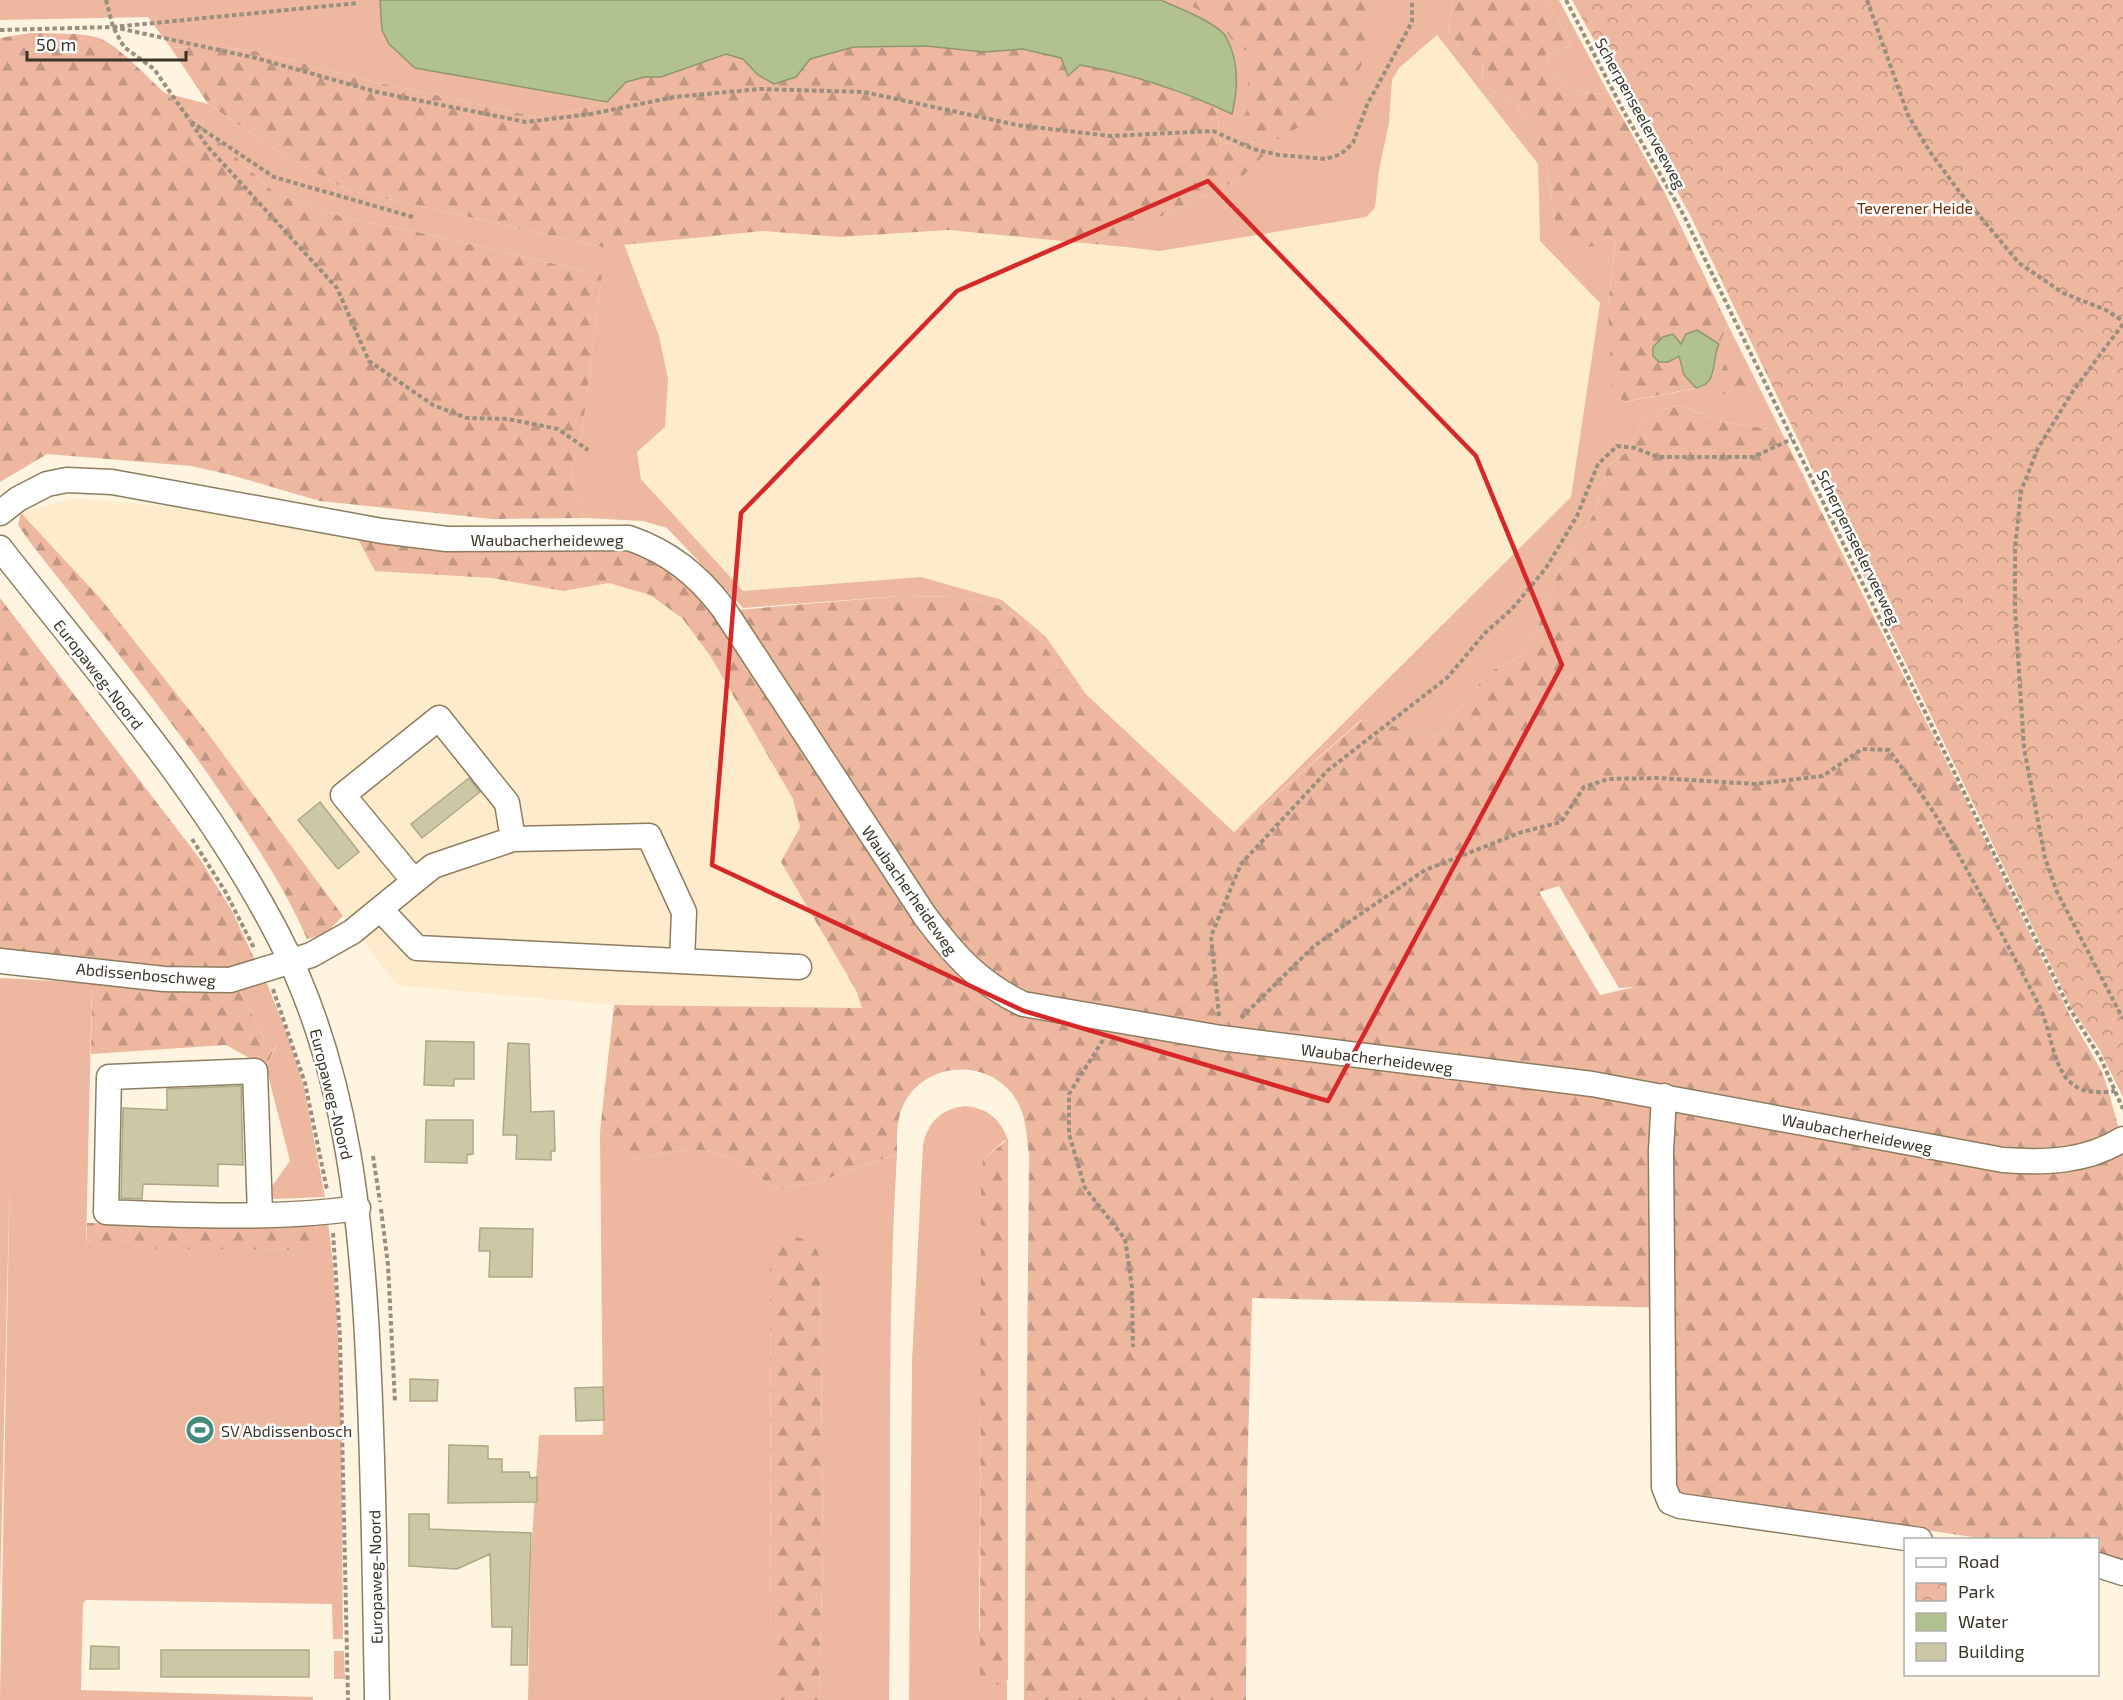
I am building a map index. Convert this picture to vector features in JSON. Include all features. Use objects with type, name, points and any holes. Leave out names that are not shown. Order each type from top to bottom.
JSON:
[{"type":"street","name":"Waubacherheideweg","points":[[0,513],[18,499],[47,484],[67,480],[101,481],[382,531],[447,539],[629,538],[648,544],[690,570],[723,608],[925,916],[953,954],[994,991],[1023,1005],[1221,1038],[1592,1084],[2003,1160],[2037,1162],[2091,1155],[2123,1139]]},
{"type":"street","name":"Europaweg-Noord","points":[[0,548],[174,769],[301,958],[308,1003],[330,1075],[358,1208],[365,1287],[374,1473],[377,1700]]},
{"type":"street","points":[[414,881],[343,795],[440,718],[507,803],[513,839]]},
{"type":"street","name":"Abdissenboschweg","points":[[0,961],[164,979],[217,981],[238,978],[301,958],[352,932],[432,866],[513,839],[649,836],[684,912],[682,961]]},
{"type":"street","points":[[380,909],[417,948],[799,967]]},
{"type":"street","points":[[260,1214],[255,1071],[109,1077],[106,1212],[203,1216],[330,1212],[358,1208]]},
{"type":"street","points":[[1664,1096],[1661,1151],[1665,1487],[1670,1502],[1680,1506],[1913,1538]]},
{"type":"street","points":[[2099,1566],[2123,1573]]},
{"type":"path","points":[[106,0],[113,27],[124,47],[154,69],[207,146],[336,288],[369,361],[433,405],[467,418],[508,419],[558,429],[588,450]]},
{"type":"path","name":"Scherpenseelerveeweg","points":[[1566,0],[1624,112],[1683,214],[1948,754],[2060,990],[2101,1059],[2123,1108]]},
{"type":"path","points":[[1867,0],[1908,115],[1930,152],[1958,190],[2019,263],[2063,293],[2106,310],[2123,323],[2073,390],[2038,448],[2021,491],[2015,549],[2015,609],[2024,748],[2045,858],[2057,892],[2123,1019]]},
{"type":"path","points":[[113,27],[256,58],[377,92],[526,122],[591,114],[674,97],[760,89],[864,92],[1017,125],[1110,136],[1213,131],[1252,148],[1279,155],[1326,159],[1341,154],[1353,143],[1367,105],[1412,22],[1413,1]]},
{"type":"path","points":[[0,30],[113,27],[358,3]]},
{"type":"path","points":[[190,121],[274,177],[413,217]]},
{"type":"path","points":[[1221,1038],[1210,936],[1240,864],[1327,771],[1448,676],[1485,633],[1512,609],[1546,568],[1577,516],[1598,464],[1617,446],[1635,448],[1658,457],[1753,457],[1792,439]]},
{"type":"path","points":[[1221,1038],[1314,946],[1425,870],[1522,831],[1561,822],[1584,787],[1608,779],[1659,778],[1755,784],[1823,776],[1862,749],[1890,750],[1941,824],[2038,1003],[2058,1062],[2067,1079],[2076,1087],[2093,1093],[2115,1091]]},
{"type":"path","points":[[191,838],[225,891],[264,969],[278,1001],[314,1118],[330,1212],[340,1337],[348,1700]]},
{"type":"path","points":[[1119,1021],[1095,1050],[1069,1094],[1069,1134],[1085,1188],[1125,1239],[1132,1287],[1133,1347]]},
{"type":"highlighted area","points":[[1208,181],[1476,456],[1562,665],[1328,1101],[1024,1011],[712,865],[741,513],[957,291]]},
{"type":"shaded area","points":[[1437,35],[1538,164],[1540,241],[1600,303],[1571,497],[1234,832],[1086,694],[1046,637],[921,577],[743,591],[641,479],[637,452],[665,427],[659,336],[624,244],[763,231],[839,237],[949,230],[1159,251],[1366,217],[1375,208],[1379,170],[1389,123],[1392,80],[1399,68]]},
{"type":"shaded area","points":[[72,498],[174,507],[357,537],[492,578],[563,591],[609,583],[650,595],[682,618],[711,657],[793,799],[800,827],[781,862],[856,990],[862,1008],[614,1005],[397,985],[100,598],[21,513]]},
{"type":"green space","points":[[0,0],[380,0],[382,30],[415,68],[607,102],[542,118],[375,82],[251,50],[208,46],[171,48],[148,17],[0,20]]},
{"type":"green space","points":[[1161,0],[1454,0],[1448,27],[1460,50],[1482,59],[1483,85],[1517,105],[1546,160],[1554,218],[1616,240],[1608,304],[1625,402],[1703,387],[1713,376],[1717,348],[1728,325],[1781,431],[1717,421],[1680,405],[1645,415],[1628,451],[1608,466],[1593,515],[1559,571],[1538,627],[1521,656],[1491,671],[1466,698],[1440,735],[1361,720],[1234,832],[1571,497],[1600,303],[1540,241],[1538,164],[1437,35],[1399,68],[1392,80],[1389,123],[1379,170],[1375,208],[1366,217],[1159,251],[1125,247],[1149,222],[1240,179],[1257,142],[1221,144],[1216,107],[1231,114],[1236,85],[1234,55],[1226,37],[1206,21]]},
{"type":"green space","points":[[1191,0],[1367,0],[1375,41],[1340,103],[1278,139],[1230,134],[1251,106],[1247,76],[1270,48],[1256,54],[1238,47],[1214,17],[1191,6]]},
{"type":"green space","points":[[1454,0],[1547,0],[1572,45],[1545,55],[1557,75],[1569,87],[1576,90],[1609,94],[1664,191],[1728,325],[1719,344],[1697,330],[1681,344],[1668,362],[1679,356],[1684,375],[1696,388],[1624,402],[1612,389],[1608,304],[1616,240],[1574,251],[1554,218],[1546,160],[1517,105],[1483,85],[1482,59],[1460,50],[1448,27]]},
{"type":"green space","points":[[1547,0],[1559,0],[1609,94],[1576,90],[1569,87],[1557,75],[1545,55],[1572,45]]},
{"type":"green space","name":"Teverener Heide","points":[[1572,0],[2123,0],[2123,1097],[2098,1047],[2072,1009],[1690,215]]},
{"type":"green space","points":[[30,33],[82,35],[108,42],[276,194],[349,219],[409,230],[602,275],[582,434],[570,471],[584,518],[493,519],[320,501],[191,466],[47,454],[0,482],[0,38]]},
{"type":"green space","points":[[208,46],[251,50],[375,82],[542,118],[607,102],[626,82],[645,77],[661,77],[726,54],[743,59],[758,75],[796,77],[810,59],[854,47],[926,46],[984,52],[1024,49],[1152,82],[1216,107],[1221,144],[1257,142],[1273,146],[1240,179],[1149,222],[1125,247],[949,230],[839,237],[763,231],[602,247],[348,190],[288,158],[208,104],[171,48]]},
{"type":"green space","points":[[161,92],[208,104],[288,158],[348,190],[602,247],[624,244],[659,336],[668,379],[665,427],[637,452],[641,479],[743,591],[921,577],[1002,600],[1046,637],[1086,694],[1061,671],[1034,629],[998,605],[961,597],[900,596],[743,608],[667,528],[643,521],[584,518],[570,471],[582,434],[602,275],[409,230],[349,219],[276,194],[177,103]]},
{"type":"green space","points":[[1731,351],[1747,383],[1736,401],[1713,388]]},
{"type":"green space","points":[[1680,405],[1717,421],[1781,431],[1964,797],[2068,1012],[2102,1072],[2123,1144],[2123,1561],[2099,1557],[2099,1538],[1979,1538],[1677,1493],[1674,1308],[1252,1298],[1247,1482],[1246,1700],[1024,1700],[1029,1155],[1024,1121],[1017,1101],[1005,1086],[991,1076],[974,1071],[957,1070],[940,1073],[925,1080],[912,1092],[902,1108],[898,1125],[897,1154],[815,1183],[774,1189],[757,1174],[725,1156],[694,1150],[676,1151],[635,1160],[613,1137],[600,1132],[614,1005],[862,1008],[856,990],[781,862],[800,827],[793,799],[711,657],[682,618],[650,595],[609,583],[563,591],[492,578],[375,571],[357,537],[439,548],[641,552],[661,559],[714,612],[900,596],[961,597],[998,605],[1034,629],[1061,671],[1234,832],[1362,720],[1440,735],[1466,698],[1491,671],[1521,656],[1538,627],[1559,571],[1593,515],[1608,466],[1628,451],[1645,415]],"holes":[[[1559,886],[1619,988],[1634,987],[1600,995],[1539,892]]]},
{"type":"green space","points":[[21,513],[100,598],[206,731],[343,916],[325,934],[307,939],[281,887],[229,805],[157,704],[29,541],[18,525]]},
{"type":"green space","points":[[0,598],[200,859],[232,911],[255,960],[230,975],[0,954]]},
{"type":"green space","points":[[264,976],[289,1039],[304,1087],[325,1197],[273,1199],[272,1186],[290,1161],[266,1067],[276,1046],[267,1045],[238,985]]},
{"type":"green space","points":[[0,978],[92,983],[86,1247],[318,1250],[316,1224],[328,1222],[334,1274],[340,1378],[343,1639],[333,1639],[332,1604],[86,1600],[83,1603],[81,1690],[313,1697],[313,1700],[0,1700],[10,1168],[0,1596]]},
{"type":"green space","points":[[92,983],[238,985],[267,1045],[276,1045],[266,1067],[226,1045],[91,1054]]},
{"type":"green space","points":[[965,1106],[981,1109],[993,1117],[1002,1128],[1009,1143],[1005,1140],[983,1160],[979,1630],[1006,1683],[1007,1681],[1007,1700],[909,1700],[912,1362],[923,1145],[928,1130],[937,1118],[949,1110]]},
{"type":"green space","points":[[600,1132],[613,1137],[635,1160],[676,1151],[694,1150],[725,1156],[757,1174],[774,1189],[815,1183],[897,1154],[890,1359],[889,1700],[819,1700],[823,1550],[820,1258],[770,1258],[771,1700],[528,1700],[531,1554],[539,1435],[602,1435],[603,1431]]},
{"type":"green space","points":[[1008,1139],[1008,1679],[1002,1685],[980,1682],[981,1183],[983,1160]]},
{"type":"green space","points":[[87,1223],[316,1224],[319,1250],[86,1248]]},
{"type":"green space","points":[[791,1237],[810,1242],[820,1258],[823,1550],[819,1700],[771,1700],[770,1258],[777,1244]]},
{"type":"green space","points":[[334,1651],[344,1651],[345,1679],[334,1679]]},
{"type":"water","points":[[380,0],[1161,0],[1206,21],[1226,37],[1235,65],[1235,95],[1232,114],[1176,91],[1119,73],[1080,65],[1068,76],[1061,58],[1023,49],[984,52],[926,46],[854,47],[810,59],[796,77],[774,84],[758,75],[743,59],[726,54],[661,77],[645,77],[626,82],[607,102],[415,68],[389,44],[382,30]]},
{"type":"water","points":[[1697,330],[1719,344],[1711,377],[1703,386],[1696,388],[1684,375],[1679,356],[1668,362],[1659,362],[1653,356],[1653,347],[1663,337],[1673,334],[1681,344],[1686,334]]},
{"type":"building","points":[[469,778],[480,792],[422,838],[411,824]]},
{"type":"building","points":[[320,802],[359,852],[338,869],[298,820]]},
{"type":"building","points":[[426,1041],[474,1042],[474,1079],[454,1079],[454,1086],[424,1085]]},
{"type":"building","points":[[508,1043],[529,1044],[531,1112],[554,1111],[555,1151],[551,1151],[551,1160],[516,1159],[517,1135],[503,1135]]},
{"type":"building","points":[[241,1086],[243,1165],[218,1164],[218,1186],[143,1184],[142,1199],[121,1198],[123,1108],[167,1110],[167,1089]]},
{"type":"building","points":[[426,1120],[473,1120],[473,1154],[467,1155],[467,1163],[425,1162]]},
{"type":"building","points":[[480,1228],[533,1229],[532,1277],[489,1277],[490,1251],[479,1251]]},
{"type":"building","points":[[410,1379],[438,1380],[437,1401],[410,1401]]},
{"type":"building","points":[[603,1387],[604,1420],[576,1421],[575,1388]]},
{"type":"building","points":[[449,1445],[488,1446],[488,1459],[502,1459],[502,1472],[529,1472],[530,1478],[537,1477],[537,1502],[448,1503]]},
{"type":"building","points":[[409,1514],[429,1514],[429,1529],[531,1533],[527,1665],[511,1665],[512,1627],[492,1627],[490,1554],[457,1569],[409,1566]]},
{"type":"building","points":[[91,1646],[119,1647],[119,1669],[90,1669]]},
{"type":"building","points":[[161,1650],[309,1650],[309,1677],[161,1677]]},
{"type":"place","name":"SV Abdissenbosch","points":[[200,1430]]}]
